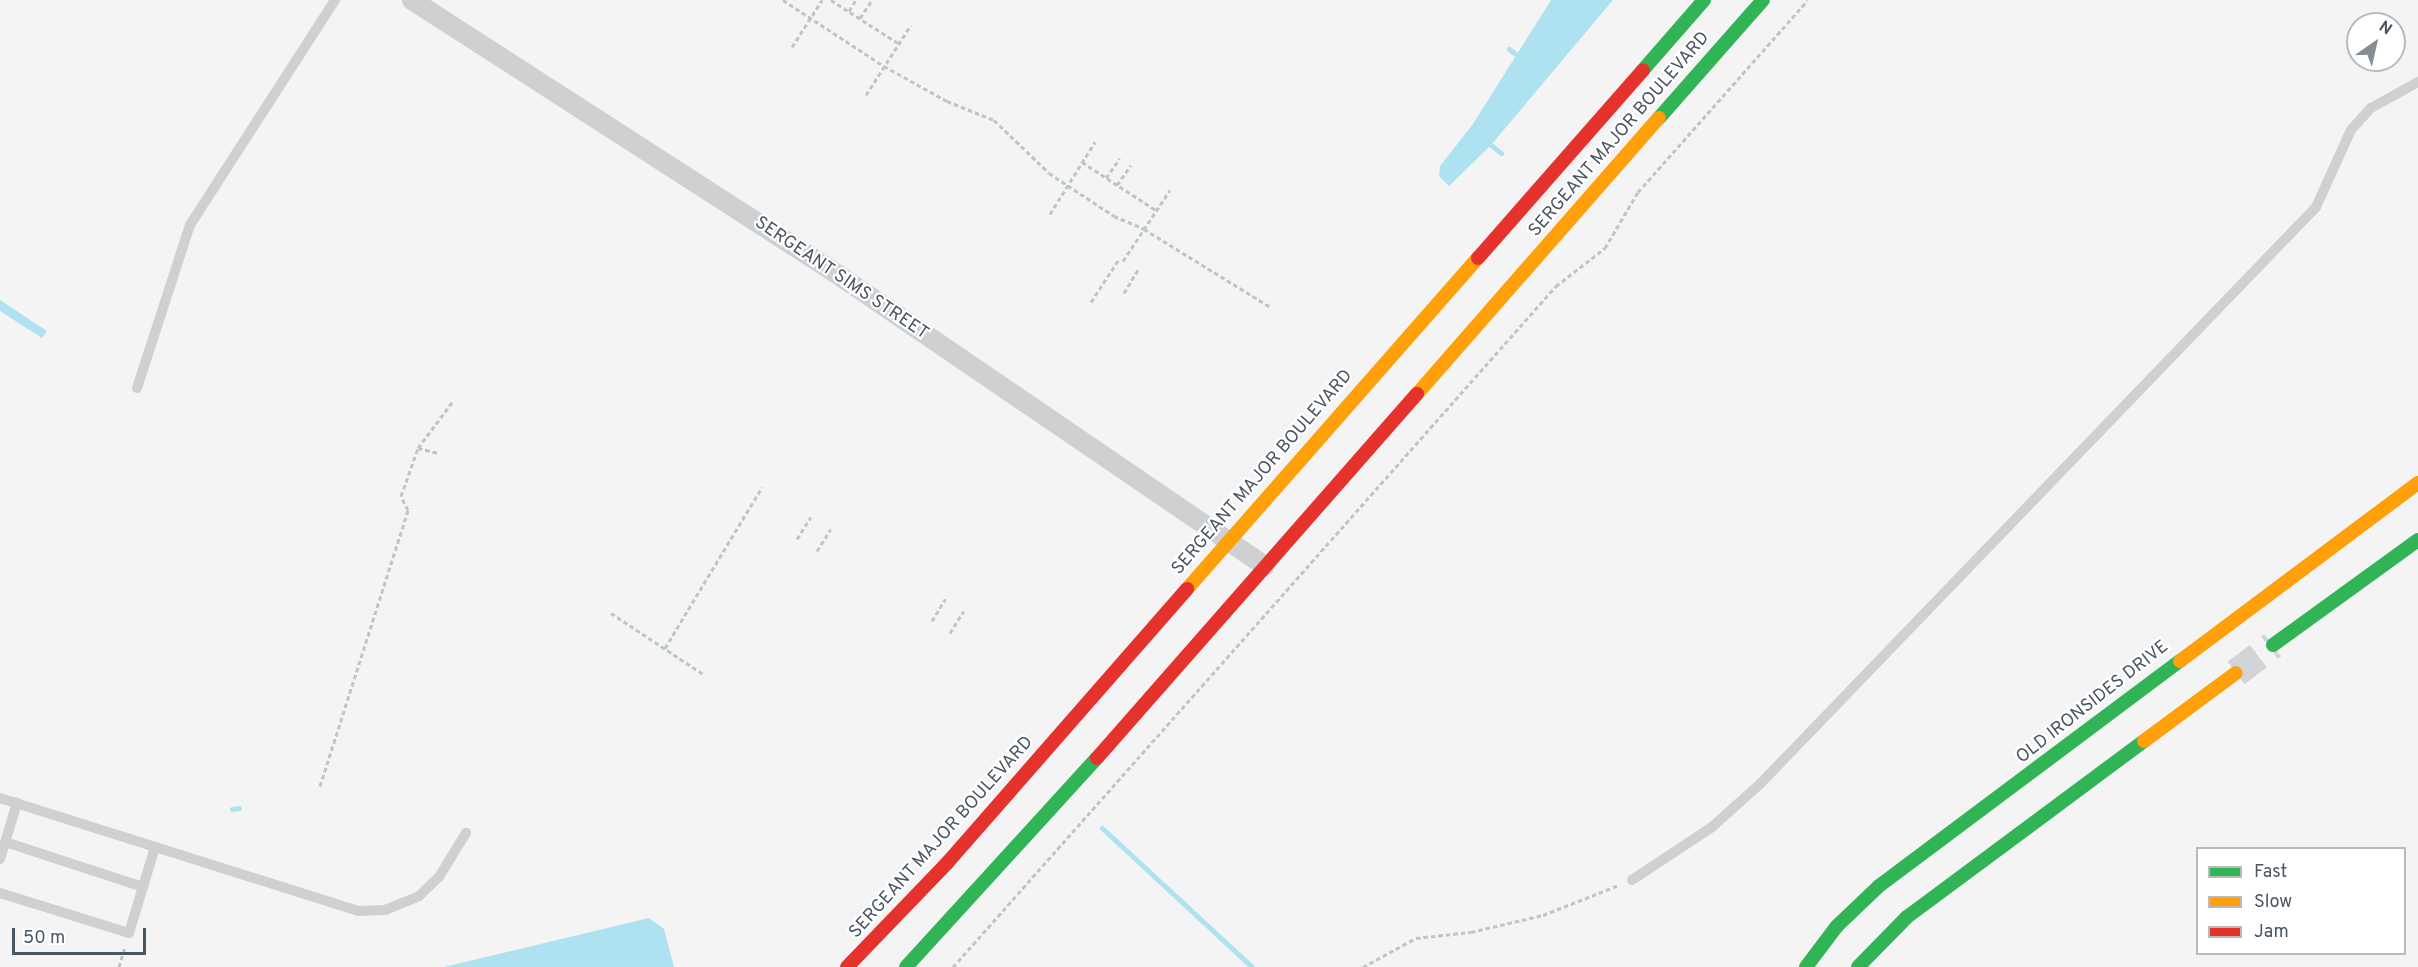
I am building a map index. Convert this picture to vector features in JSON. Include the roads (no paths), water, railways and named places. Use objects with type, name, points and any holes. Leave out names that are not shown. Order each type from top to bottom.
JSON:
[{"type":"street","name":"SERGEANT SIMS STREET","points":[[412,0],[833,271],[1265,566]]},
{"type":"street","name":"SERGEANT MAJOR BOULEVARD","points":[[847,967],[948,862],[1227,540],[1704,0]]},
{"type":"street","name":"SERGEANT MAJOR BOULEVARD","points":[[906,967],[1064,796],[1763,0]]},
{"type":"street","name":"OLD IRONSIDES DRIVE","points":[[1806,967],[1837,926],[1879,885],[2081,750],[2193,648],[2418,483]]},
{"type":"street","points":[[2273,645],[2418,540]]},
{"type":"street","points":[[1858,967],[1907,917],[2236,673]]},
{"type":"street","points":[[2081,750],[2099,775]]},
{"type":"lane","points":[[137,388],[190,225],[335,0]]},
{"type":"lane","points":[[1632,880],[1712,827],[1761,783],[2316,207],[2346,140],[2371,108],[2418,82]]},
{"type":"lane","points":[[0,798],[358,911],[376,910],[419,896],[439,877],[466,833]]},
{"type":"lane","points":[[0,859],[17,803]]},
{"type":"lane","points":[[5,842],[143,887]]},
{"type":"lane","points":[[0,893],[129,933],[155,847]]},
{"type":"water","points":[[1551,0],[1613,0],[1491,145],[1449,186],[1439,176],[1440,166],[1473,124]]},
{"type":"water","points":[[0,300],[47,331],[42,338],[0,311]]},
{"type":"water","points":[[649,918],[664,929],[674,967],[444,967]]},
{"type":"waterway","points":[[1509,49],[1517,55]]},
{"type":"waterway","points":[[1491,145],[1501,153]]},
{"type":"waterway","points":[[232,809],[239,808]]},
{"type":"waterway","points":[[1102,828],[1252,967]]},
{"type":"tunnel","points":[[2236,673],[2273,645]]}]
